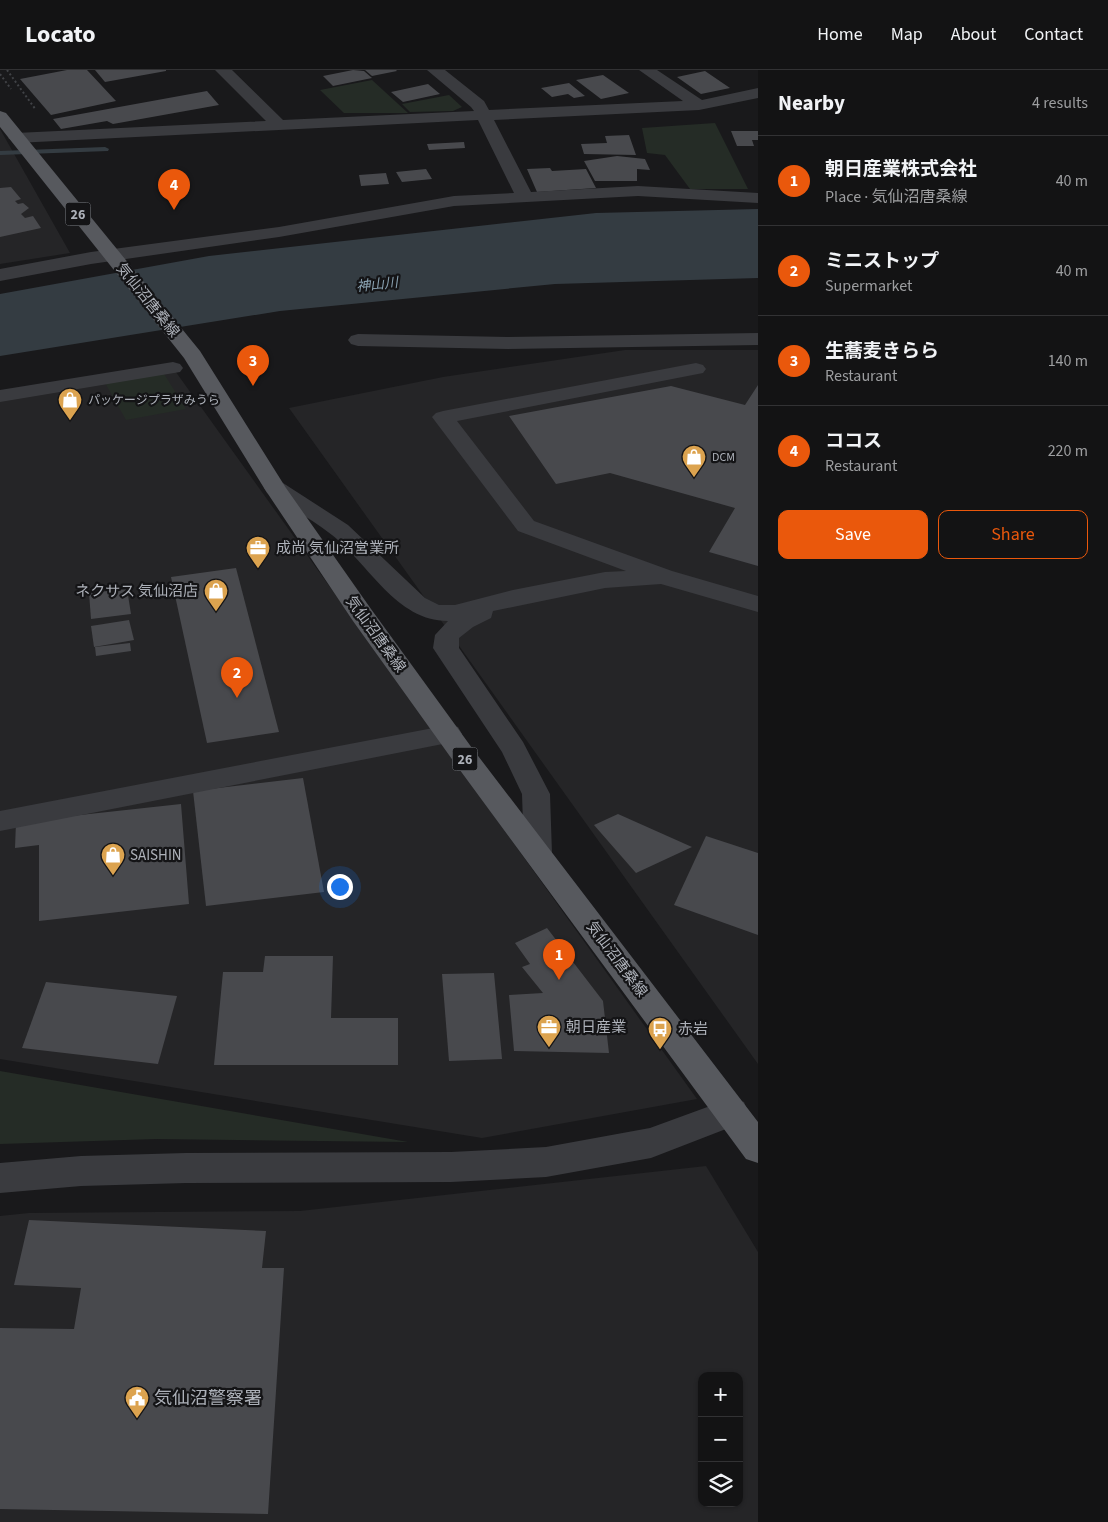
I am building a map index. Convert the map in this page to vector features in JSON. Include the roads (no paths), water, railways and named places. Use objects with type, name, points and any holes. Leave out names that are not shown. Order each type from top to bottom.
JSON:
[{"type":"main road","name":"気仙沼唐桑線","points":[[0,116],[115,260],[183,362],[275,488],[362,615],[758,1148]]},
{"type":"street","points":[[223,70],[280,126]]},
{"type":"street","points":[[435,70],[478,104],[525,197]]},
{"type":"street","points":[[647,70],[699,105]]},
{"type":"street","points":[[16,138],[483,117],[699,105],[758,93]]},
{"type":"street","points":[[717,101],[737,107],[758,109]]},
{"type":"street","points":[[0,276],[115,260],[454,201],[638,191],[758,198]]},
{"type":"street","points":[[358,340],[508,343],[758,338]]},
{"type":"street","points":[[0,396],[183,362]]},
{"type":"street","points":[[696,369],[443,417],[526,526],[663,576],[758,604]]},
{"type":"street","points":[[275,488],[340,530],[416,604],[435,613],[455,613],[513,598],[605,580],[663,576]]},
{"type":"street","points":[[513,598],[464,621],[446,635],[446,648],[514,748],[536,794],[538,854]]},
{"type":"street","points":[[0,821],[449,734]]},
{"type":"street","points":[[0,1178],[81,1171],[186,1168],[451,1167],[546,1162],[651,1143],[732,1112]]},
{"type":"water","name":"神山川","points":[[758,209],[758,278],[555,284],[280,311],[0,356],[0,294],[209,256],[596,213]]},
{"type":"waterway","points":[[0,153],[105,149]]},
{"type":"place","name":"ココス","points":[[174,210]]},
{"type":"place","name":"生蕎麦きらら","points":[[253,386]]},
{"type":"place","name":"パッケージプラザみうら","points":[[70,421]]},
{"type":"place","name":"DCM","points":[[694,478]]},
{"type":"place","name":"成尚 気仙沼営業所","points":[[258,569]]},
{"type":"place","name":"ネクサス 気仙沼店","points":[[216,612]]},
{"type":"place","name":"ミニストップ","points":[[237,698]]},
{"type":"place","name":"SAISHIN","points":[[113,876]]},
{"type":"place","name":"朝日産業株式会社","points":[[559,980]]},
{"type":"place","name":"朝日産業","points":[[549,1048]]},
{"type":"place","name":"赤岩","points":[[660,1050]]},
{"type":"place","name":"気仙沼警察署","points":[[137,1419]]}]
